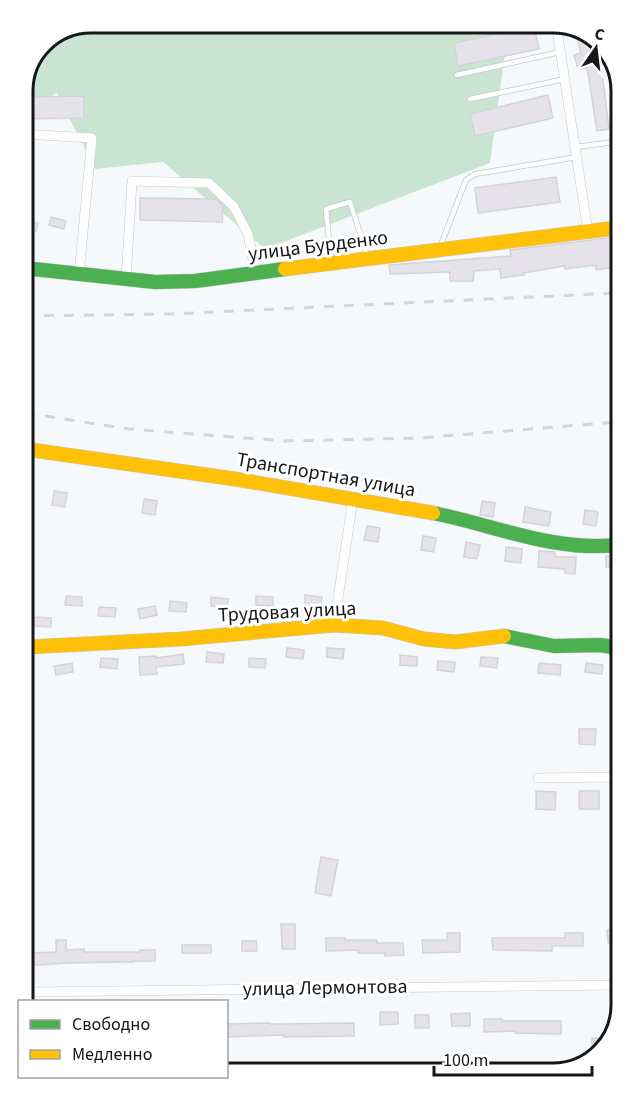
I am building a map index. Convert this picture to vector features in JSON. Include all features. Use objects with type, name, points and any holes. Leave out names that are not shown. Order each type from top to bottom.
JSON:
[{"type":"street","points":[[557,33],[588,232]]},
{"type":"street","points":[[33,135],[92,138],[79,274]]},
{"type":"street","points":[[126,279],[132,181],[209,183],[234,207],[248,234],[256,273]]},
{"type":"street","name":"улица Бурденко","points":[[33,269],[155,282],[195,281],[611,229]]},
{"type":"street","name":"Транспортная улица","points":[[33,450],[235,478],[453,517],[522,536],[564,544],[611,546]]},
{"type":"street","points":[[334,625],[353,500]]},
{"type":"street","name":"Трудовая улица","points":[[33,647],[181,639],[334,625],[383,628],[424,639],[454,642],[506,636],[554,646],[611,647]]},
{"type":"street","points":[[538,778],[611,777]]},
{"type":"street","name":"улица Лермонтова","points":[[33,992],[611,985]]},
{"type":"lane","points":[[457,75],[560,52]]},
{"type":"lane","points":[[470,99],[565,79]]},
{"type":"lane","points":[[575,147],[611,142]]},
{"type":"lane","points":[[438,250],[466,180],[475,174],[577,157]]},
{"type":"lane","points":[[331,264],[326,209],[350,202],[368,259]]},
{"type":"green space","points":[[83,33],[508,33],[490,163],[265,249],[163,162],[95,169],[57,93],[33,105],[33,87],[39,65],[53,47],[72,36]]},
{"type":"building","points":[[501,33],[536,33],[539,49],[458,66],[454,43]]},
{"type":"building","points":[[577,38],[591,47],[604,63],[601,64],[609,129],[597,131],[587,68],[578,69],[574,55],[581,53]]},
{"type":"building","points":[[548,95],[553,118],[475,136],[470,114]]},
{"type":"building","points":[[84,96],[84,118],[33,119],[33,97]]},
{"type":"building","points":[[556,177],[560,202],[478,213],[475,188]]},
{"type":"building","points":[[140,198],[216,199],[223,206],[222,222],[140,220]]},
{"type":"building","points":[[51,217],[66,221],[64,229],[49,225]]},
{"type":"building","points":[[33,222],[38,223],[36,231],[33,230]]},
{"type":"building","points":[[611,237],[611,268],[596,270],[596,265],[565,269],[565,266],[501,278],[500,269],[474,271],[473,281],[450,281],[450,272],[390,274],[389,265],[511,256],[510,250]]},
{"type":"building","points":[[54,491],[67,493],[65,507],[52,505]]},
{"type":"building","points":[[144,499],[157,501],[155,515],[142,513]]},
{"type":"building","points":[[482,501],[495,503],[493,517],[480,515]]},
{"type":"building","points":[[525,507],[551,512],[549,526],[523,522]]},
{"type":"building","points":[[585,510],[598,512],[596,526],[583,524]]},
{"type":"building","points":[[367,526],[380,528],[378,542],[364,540]]},
{"type":"building","points":[[423,536],[436,538],[434,552],[421,550]]},
{"type":"building","points":[[466,542],[480,545],[477,559],[464,557]]},
{"type":"building","points":[[506,547],[522,549],[521,563],[505,561]]},
{"type":"building","points":[[539,551],[555,552],[555,557],[576,557],[575,574],[565,573],[565,569],[538,567]]},
{"type":"building","points":[[606,556],[611,556],[611,567],[606,567]]},
{"type":"building","points":[[305,595],[322,597],[321,606],[305,605]]},
{"type":"building","points":[[66,596],[82,597],[82,606],[65,605]]},
{"type":"building","points":[[256,596],[273,597],[273,606],[256,605]]},
{"type":"building","points":[[211,597],[228,599],[227,608],[211,606]]},
{"type":"building","points":[[170,601],[187,603],[186,612],[169,611]]},
{"type":"building","points":[[155,606],[157,615],[140,619],[138,609]]},
{"type":"building","points":[[99,607],[116,608],[115,617],[98,616]]},
{"type":"building","points":[[34,617],[51,618],[51,627],[34,626]]},
{"type":"building","points":[[287,648],[304,650],[303,659],[286,657]]},
{"type":"building","points":[[327,648],[344,649],[343,659],[327,657]]},
{"type":"building","points":[[207,652],[224,654],[223,663],[206,662]]},
{"type":"building","points":[[183,654],[184,664],[156,667],[157,674],[140,675],[139,657],[156,656],[156,658]]},
{"type":"building","points":[[400,655],[417,657],[417,666],[400,665]]},
{"type":"building","points":[[481,657],[498,658],[497,668],[480,666]]},
{"type":"building","points":[[101,658],[118,659],[117,669],[100,667]]},
{"type":"building","points":[[249,658],[266,659],[265,668],[249,667]]},
{"type":"building","points":[[438,661],[455,662],[454,672],[437,670]]},
{"type":"building","points":[[72,663],[73,672],[56,675],[54,666]]},
{"type":"building","points":[[539,663],[561,665],[560,675],[538,673]]},
{"type":"building","points":[[586,663],[603,665],[602,674],[585,672]]},
{"type":"building","points":[[579,729],[596,729],[595,745],[579,744]]},
{"type":"building","points":[[536,791],[556,792],[555,810],[536,809]]},
{"type":"building","points":[[579,791],[599,791],[599,809],[579,809]]},
{"type":"building","points":[[321,857],[338,860],[331,896],[315,893]]},
{"type":"building","points":[[281,924],[295,924],[295,949],[282,949]]},
{"type":"building","points":[[607,930],[611,930],[611,943],[608,943]]},
{"type":"building","points":[[447,933],[460,933],[460,952],[423,953],[422,940],[447,940]]},
{"type":"building","points":[[565,933],[583,933],[583,946],[552,946],[552,951],[493,950],[492,938],[565,938]]},
{"type":"building","points":[[326,938],[403,943],[404,955],[385,956],[385,953],[358,953],[358,950],[326,951]]},
{"type":"building","points":[[56,940],[66,940],[66,950],[140,952],[140,950],[155,950],[155,961],[33,966],[34,953],[56,952]]},
{"type":"building","points":[[242,941],[256,941],[257,951],[242,951]]},
{"type":"building","points":[[182,945],[211,945],[211,953],[182,953]]},
{"type":"building","points":[[380,1012],[398,1012],[398,1024],[380,1025]]},
{"type":"building","points":[[470,1013],[470,1026],[452,1026],[451,1014]]},
{"type":"building","points":[[415,1015],[429,1015],[429,1028],[415,1028]]},
{"type":"building","points":[[484,1019],[561,1021],[561,1034],[515,1033],[515,1031],[484,1032]]},
{"type":"building","points":[[354,1023],[354,1036],[228,1037],[228,1024]]},
{"type":"building","points":[[592,1038],[600,1038],[594,1046],[592,1048]]},
{"type":"railway","points":[[33,316],[171,314],[611,293]]},
{"type":"railway","points":[[33,414],[129,429],[286,441],[420,438],[611,422]]},
{"type":"traffic: fast","points":[[33,269],[155,282],[195,281],[285,269]]},
{"type":"traffic: fast","points":[[433,513],[547,541],[571,545],[611,545]]},
{"type":"traffic: fast","points":[[504,636],[554,646],[611,647]]},
{"type":"traffic: slow","points":[[285,269],[611,229]]},
{"type":"traffic: slow","points":[[33,450],[235,479],[433,513]]},
{"type":"traffic: slow","points":[[33,647],[181,639],[334,625],[383,628],[424,639],[455,642],[504,636]]}]
